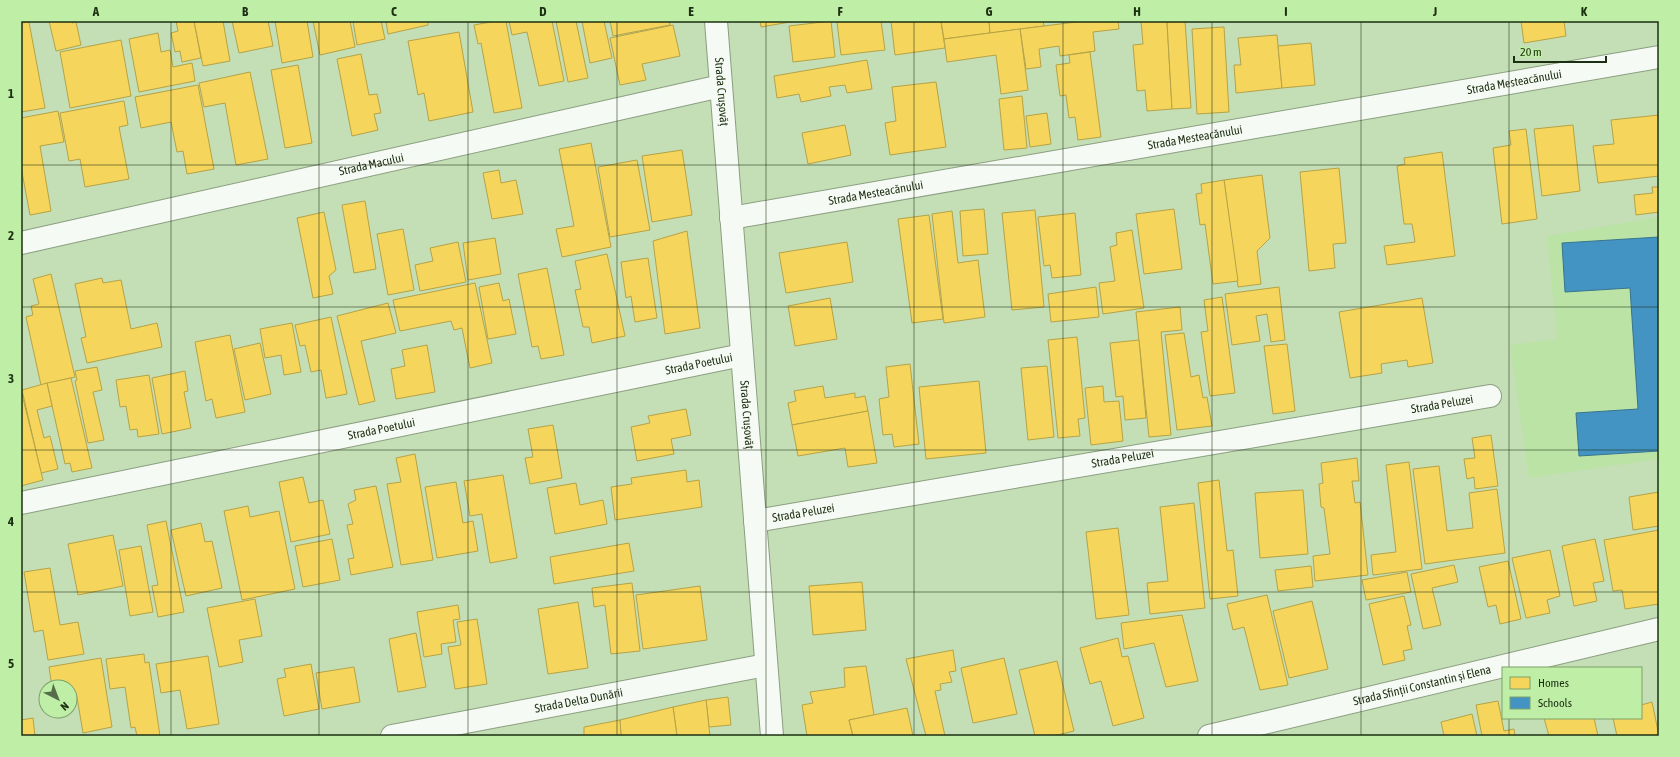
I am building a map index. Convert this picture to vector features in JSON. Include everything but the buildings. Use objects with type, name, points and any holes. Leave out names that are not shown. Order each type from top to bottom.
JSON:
[{"type":"street","name":"Strada Crușovăț","points":[[716,21],[772,736]]},
{"type":"street","name":"Strada Mesteacănului","points":[[732,218],[1659,57]]},
{"type":"street","name":"Strada Macului","points":[[21,243],[721,86]]},
{"type":"street","name":"Strada Poetului","points":[[21,504],[742,355]]},
{"type":"street","name":"Strada Peluzei","points":[[755,521],[1490,396]]},
{"type":"street","name":"Strada Sfinții Constantin și Elena","points":[[1209,736],[1659,629]]},
{"type":"street","name":"Strada Delta Dunării","points":[[392,736],[766,665]]},
{"type":"shaded area","points":[[1659,217],[1659,459],[1529,478],[1510,345],[1557,339],[1547,236]]}]
